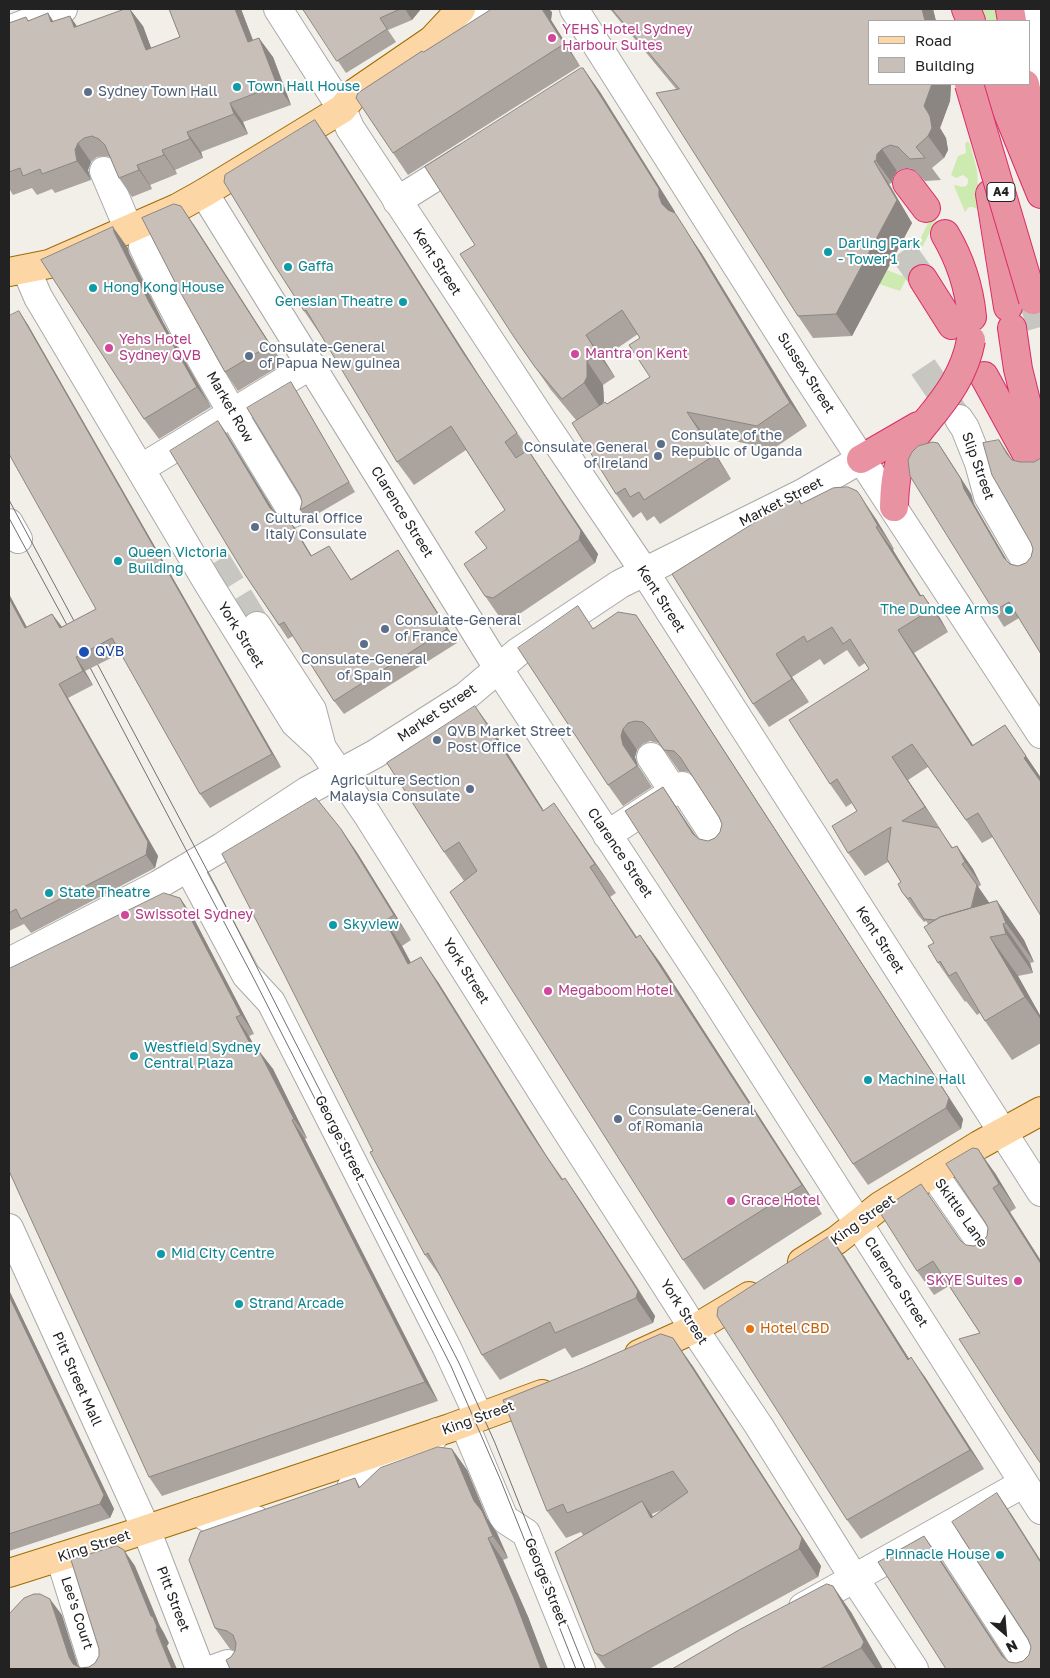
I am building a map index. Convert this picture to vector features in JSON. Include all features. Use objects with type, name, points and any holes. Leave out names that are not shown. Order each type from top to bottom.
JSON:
[{"type":"highway","name":"A4","points":[[969,85],[1018,312]]},
{"type":"highway","points":[[996,85],[1041,194]]},
{"type":"highway","points":[[1025,85],[1041,162]]},
{"type":"highway","points":[[907,182],[926,208]]},
{"type":"highway","points":[[990,194],[1018,312],[1018,368],[1041,462]]},
{"type":"highway","points":[[894,507],[898,464],[909,443],[948,396],[964,364],[968,285],[956,253],[945,234]]},
{"type":"highway","points":[[923,279],[965,328]]},
{"type":"highway","points":[[984,376],[1041,480]]},
{"type":"highway","points":[[861,459],[927,421]]},
{"type":"main road","points":[[18,271],[49,264],[136,238],[177,208],[342,109],[356,92],[432,40],[461,9]]},
{"type":"main road","name":"King Street","points":[[615,1364],[715,1318],[837,1240],[880,1206],[1003,1131],[1041,1111]]},
{"type":"main road","name":"King Street","points":[[9,1573],[437,1432],[566,1385]]},
{"type":"street","name":"Kent Street","points":[[278,9],[342,109],[350,128],[536,412],[644,571],[1041,1192]]},
{"type":"street","points":[[342,109],[362,103],[422,65],[458,34],[480,9]]},
{"type":"street","name":"Sussex Street","points":[[574,9],[861,459],[1041,734]]},
{"type":"street","points":[[1028,9],[1041,76]]},
{"type":"street","points":[[9,30],[52,11]]},
{"type":"street","points":[[585,81],[610,65]]},
{"type":"street","points":[[398,201],[487,144]]},
{"type":"street","name":"Market Row","points":[[104,170],[136,238],[232,413],[293,513]]},
{"type":"street","name":"Clarence Street","points":[[204,193],[498,668],[685,952],[1041,1510]]},
{"type":"street","points":[[18,271],[46,292],[217,561]]},
{"type":"street","name":"York Street","points":[[18,271],[38,296],[213,591],[295,723],[322,748],[339,773],[694,1329],[760,1426],[854,1578],[914,1669]]},
{"type":"street","points":[[153,461],[310,365]]},
{"type":"street","name":"Slip Street","points":[[959,420],[965,428],[979,463],[988,496],[1028,565]]},
{"type":"street","name":"Market Street","points":[[9,962],[158,886],[307,791],[375,754],[466,696],[518,652],[620,584],[803,493],[861,459]]},
{"type":"street","points":[[803,493],[842,486],[868,487],[894,507]]},
{"type":"street","points":[[257,626],[312,710],[322,748]]},
{"type":"street","points":[[651,757],[674,792]]},
{"type":"street","points":[[607,835],[682,786],[720,846]]},
{"type":"street","name":"George Street","points":[[188,867],[246,975],[271,1002],[447,1348],[503,1516],[526,1533],[580,1669]]},
{"type":"street","name":"Skittle Lane","points":[[933,1173],[989,1254]]},
{"type":"street","name":"Pitt Street Mall","points":[[9,1228],[146,1529]]},
{"type":"street","points":[[351,1488],[409,1466],[419,1457],[437,1432]]},
{"type":"street","points":[[780,1621],[1024,1483]]},
{"type":"street","points":[[198,1512],[223,1526],[233,1528],[278,1512]]},
{"type":"street","name":"Pitt Street","points":[[146,1529],[200,1669]]},
{"type":"street","points":[[940,1530],[1030,1669]]},
{"type":"street","name":"Lee's Court","points":[[60,1557],[95,1669]]},
{"type":"green space","points":[[980,9],[998,9],[1001,20],[982,20]]},
{"type":"green space","points":[[967,141],[970,144],[977,170],[979,208],[969,207],[965,212],[954,186],[966,186],[968,179],[963,175],[956,178],[951,175],[958,156],[966,153],[965,144]]},
{"type":"green space","points":[[931,217],[936,220],[900,291],[879,284],[887,270],[902,276]]},
{"type":"building","points":[[125,9],[130,9],[146,50],[180,37],[169,9],[235,9],[248,42],[259,38],[277,85],[230,103],[234,114],[187,132],[190,139],[162,150],[164,155],[137,165],[139,170],[119,178],[105,145],[99,139],[92,136],[84,138],[78,143],[75,150],[77,161],[42,174],[40,169],[23,176],[20,168],[9,172],[9,23],[26,17],[28,21],[48,13],[51,22],[70,16],[74,27]]},
{"type":"building","points":[[303,9],[400,9],[380,18],[387,29],[337,61]]},
{"type":"building","points":[[492,9],[542,9],[564,44],[393,153],[356,98],[358,93],[422,51]]},
{"type":"building","points":[[612,9],[922,9],[925,20],[868,20],[868,85],[932,85],[924,106],[930,116],[932,128],[928,136],[916,147],[925,158],[910,159],[898,147],[890,145],[877,154],[876,161],[874,161],[897,200],[836,314],[798,316],[656,93],[679,89]]},
{"type":"building","points":[[583,68],[659,189],[662,204],[668,210],[675,213],[686,230],[790,403],[757,426],[687,412],[715,455],[644,500],[639,492],[630,497],[625,488],[616,494],[572,423],[650,377],[629,345],[640,338],[622,310],[586,335],[598,354],[587,361],[587,377],[584,383],[562,399],[535,367],[460,254],[475,245],[425,167]]},
{"type":"building","points":[[315,120],[464,354],[517,433],[505,442],[516,458],[528,450],[581,531],[579,540],[493,598],[485,596],[464,564],[487,548],[475,532],[505,510],[451,426],[397,462],[306,310],[304,311],[275,266],[224,182],[225,175]]},
{"type":"building","points":[[174,204],[181,206],[270,345],[225,372],[178,288],[142,218]]},
{"type":"building","points":[[113,227],[149,302],[197,387],[144,419],[41,260]]},
{"type":"building","points":[[19,311],[272,754],[200,794],[112,638],[76,657],[83,671],[59,684],[148,842],[146,855],[21,919],[16,909],[9,913],[9,598],[25,628],[52,614],[60,628],[96,609],[9,454],[9,316]]},
{"type":"building","points":[[291,382],[349,482],[300,510],[302,502],[300,495],[247,408]]},
{"type":"building","points":[[218,421],[270,508],[277,514],[286,515],[311,556],[329,546],[351,580],[398,550],[447,629],[334,701],[284,622],[279,625],[244,573],[170,451]]},
{"type":"building","points":[[999,440],[1012,460],[1034,462],[1041,458],[1041,654],[1009,602],[994,611],[910,476],[908,460],[912,452],[918,446],[932,442],[938,443],[961,479],[964,489],[1004,558],[1010,564],[1018,566],[1026,563],[1031,557],[1033,549],[1031,543],[992,475],[983,443]]},
{"type":"building","points":[[848,487],[857,491],[860,495],[878,526],[876,527],[920,596],[923,595],[932,609],[898,630],[972,746],[1005,725],[1026,756],[1024,758],[1041,782],[1041,916],[978,813],[966,820],[912,744],[892,757],[925,807],[902,821],[939,828],[952,848],[957,846],[965,862],[962,864],[977,885],[971,908],[935,920],[924,919],[910,897],[908,899],[902,892],[898,884],[901,882],[887,859],[891,827],[848,853],[832,826],[857,811],[837,779],[830,784],[789,720],[869,669],[850,639],[843,644],[832,627],[807,642],[804,636],[776,654],[792,679],[753,704],[672,574],[797,496],[801,504],[833,488]]},
{"type":"building","points":[[578,606],[593,629],[618,612],[636,615],[949,1098],[946,1108],[853,1164],[625,811],[663,787],[693,834],[699,839],[708,841],[715,838],[720,832],[722,824],[719,817],[680,757],[674,751],[664,750],[643,722],[635,721],[628,723],[623,729],[621,736],[623,745],[637,766],[608,785],[518,648]]},
{"type":"building","points":[[475,706],[543,811],[554,803],[595,864],[590,867],[636,938],[640,935],[802,1185],[683,1260],[450,892],[477,871],[459,842],[444,852],[387,763]]},
{"type":"building","points":[[316,798],[341,829],[394,915],[385,921],[408,964],[421,957],[529,1130],[562,1180],[565,1178],[638,1291],[636,1298],[555,1333],[550,1322],[482,1355],[428,1253],[425,1255],[370,1152],[373,1151],[222,854]]},
{"type":"building","points":[[164,893],[180,898],[241,1015],[236,1017],[255,1053],[259,1051],[425,1382],[149,1477],[9,1171],[9,969]]},
{"type":"building","points":[[997,901],[1006,923],[1003,924],[1006,934],[990,937],[1025,997],[985,1021],[956,972],[949,976],[940,961],[938,963],[928,946],[934,943],[924,927],[940,917]]},
{"type":"building","points":[[973,1148],[978,1149],[999,1184],[993,1188],[1041,1264],[1041,1464],[959,1339],[980,1333],[933,1261],[917,1271],[879,1211],[921,1184],[960,1240],[966,1245],[974,1246],[981,1243],[987,1236],[988,1228],[946,1164]]},
{"type":"building","points":[[830,1236],[908,1360],[911,1357],[970,1450],[847,1520],[717,1316],[718,1308]]},
{"type":"building","points":[[9,1296],[104,1495],[100,1504],[9,1534]]},
{"type":"building","points":[[661,1334],[673,1338],[802,1538],[799,1549],[603,1656],[595,1653],[555,1552],[642,1501],[651,1518],[688,1492],[673,1471],[567,1513],[563,1504],[547,1511],[503,1400]]},
{"type":"building","points":[[438,1447],[452,1449],[474,1501],[482,1511],[493,1536],[488,1538],[514,1598],[541,1669],[230,1669],[226,1660],[235,1651],[236,1643],[233,1635],[227,1631],[215,1628],[189,1560],[200,1532],[355,1478],[359,1488],[380,1468]]},
{"type":"building","points":[[997,1493],[1041,1563],[1041,1669],[946,1669],[878,1562],[924,1536],[1002,1656],[1009,1662],[1023,1661],[1029,1655],[1031,1647],[1028,1639],[952,1522]]},
{"type":"building","points":[[117,1546],[124,1550],[153,1617],[157,1627],[156,1630],[172,1669],[9,1669],[9,1614],[24,1598],[34,1594],[40,1594],[50,1599],[73,1664],[81,1668],[89,1667],[95,1663],[99,1656],[99,1649],[71,1560]]},
{"type":"building","points":[[827,1584],[833,1586],[864,1642],[861,1648],[820,1669],[672,1669],[739,1630]]},
{"type":"tunnel","points":[[878,217],[923,279]]},
{"type":"tunnel","points":[[1033,300],[1041,327]]},
{"type":"tunnel","points":[[923,367],[957,417]]},
{"type":"tunnel","points":[[217,561],[257,626]]},
{"type":"tram line","points":[[9,500],[80,632]]},
{"type":"tram line","points":[[9,518],[73,636]]},
{"type":"tram line","points":[[91,652],[216,887],[459,1363],[495,1443],[585,1669]]},
{"type":"tram line","points":[[84,656],[254,979],[451,1366],[501,1481],[576,1669]]},
{"type":"place","name":"YEHS Hotel Sydney Harbour Suites","points":[[552,38]]},
{"type":"place","name":"Town Hall House","points":[[237,87]]},
{"type":"place","name":"Sydney Town Hall","points":[[88,92]]},
{"type":"place","name":"Darling Park - Tower 1","points":[[828,252]]},
{"type":"place","name":"Gaffa","points":[[288,267]]},
{"type":"place","name":"Hong Kong House","points":[[93,288]]},
{"type":"place","name":"Genesian Theatre","points":[[403,302]]},
{"type":"place","name":"Yehs Hotel Sydney QVB","points":[[109,348]]},
{"type":"place","name":"Mantra on Kent","points":[[575,354]]},
{"type":"place","name":"Consulate-General of Papua New guinea","points":[[249,356]]},
{"type":"place","name":"Consulate of the Republic of Uganda","points":[[661,444]]},
{"type":"place","name":"Consulate General of Ireland","points":[[658,456]]},
{"type":"place","name":"Cultural Office Italy Consulate","points":[[255,527]]},
{"type":"place","name":"Queen Victoria Building","points":[[118,561]]},
{"type":"place","name":"The Dundee Arms","points":[[1009,610]]},
{"type":"place","name":"Consulate-General of France","points":[[385,629]]},
{"type":"place","name":"Consulate-General of Spain","points":[[364,644]]},
{"type":"place","name":"QVB","points":[[84,652]]},
{"type":"place","name":"QVB Market Street Post Office","points":[[437,740]]},
{"type":"place","name":"Agriculture Section Malaysia Consulate","points":[[470,789]]},
{"type":"place","name":"State Theatre","points":[[49,893]]},
{"type":"place","name":"Swissotel Sydney","points":[[125,915]]},
{"type":"place","name":"Skyview","points":[[333,925]]},
{"type":"place","name":"Megaboom Hotel","points":[[548,991]]},
{"type":"place","name":"Westfield Sydney Central Plaza","points":[[134,1056]]},
{"type":"place","name":"Machine Hall","points":[[868,1080]]},
{"type":"place","name":"Consulate-General of Romania","points":[[618,1119]]},
{"type":"place","name":"Grace Hotel","points":[[731,1201]]},
{"type":"place","name":"Mid City Centre","points":[[161,1254]]},
{"type":"place","name":"SKYE Suites","points":[[1018,1281]]},
{"type":"place","name":"Strand Arcade","points":[[239,1304]]},
{"type":"place","name":"Hotel CBD","points":[[750,1329]]},
{"type":"place","name":"Pinnacle House","points":[[1000,1555]]}]
